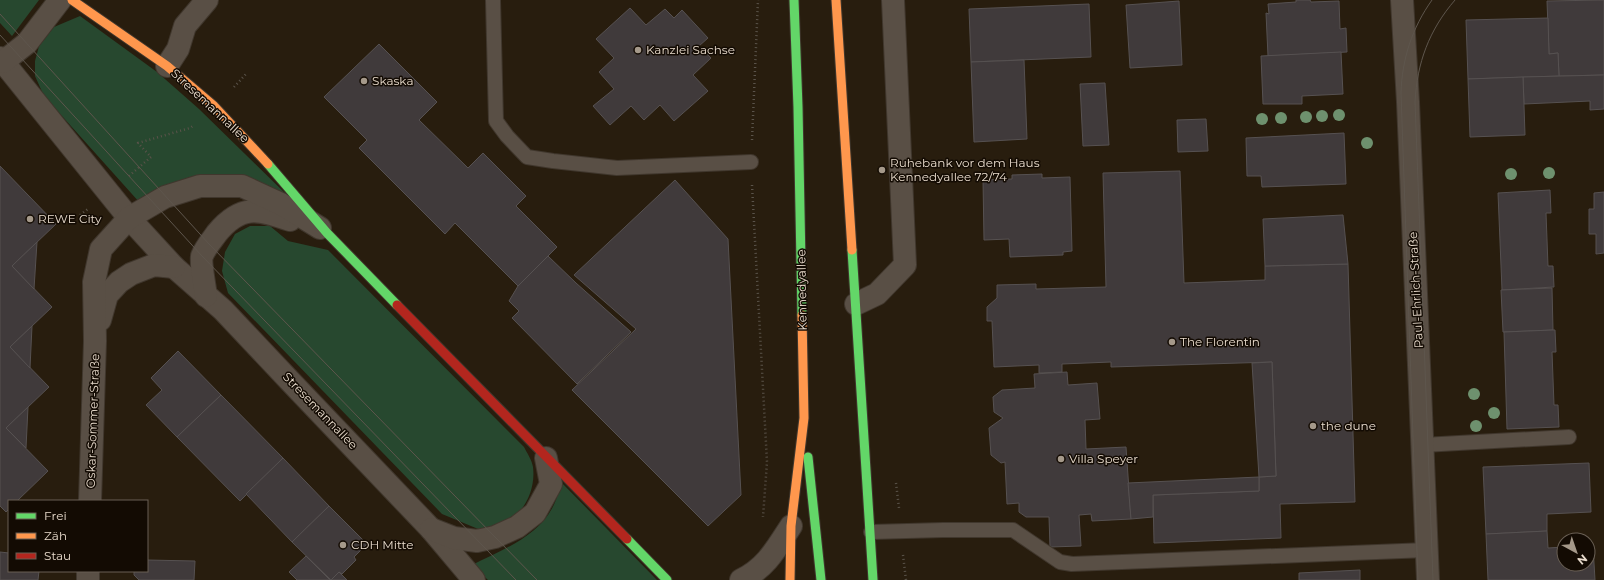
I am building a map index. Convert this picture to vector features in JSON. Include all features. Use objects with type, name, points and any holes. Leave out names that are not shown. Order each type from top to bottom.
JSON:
[{"type":"main road","name":"Stresemannallee","points":[[72,0],[167,66],[214,106],[254,147],[327,233],[667,580]]},
{"type":"main road","name":"Kennedyallee","points":[[790,580],[791,526],[804,418],[798,107],[794,0]]},
{"type":"main road","points":[[836,0],[873,580]]},
{"type":"main road","points":[[804,418],[821,580]]},
{"type":"street","name":"Stresemannallee","points":[[60,0],[27,43],[1,62],[108,192],[174,267],[229,316],[431,529],[474,580]]},
{"type":"street","points":[[167,66],[178,49],[185,26],[207,0]]},
{"type":"street","points":[[856,304],[877,294],[905,265],[893,0]]},
{"type":"street","name":"Paul-Ehrlich-Straße","points":[[1402,0],[1424,445],[1428,580]]},
{"type":"street","name":"Stresemannallee","points":[[130,218],[165,197],[200,186],[242,186],[281,204],[327,233]]},
{"type":"street","name":"Stresemannallee","points":[[206,296],[202,256],[225,223],[244,212],[266,212],[327,233]]},
{"type":"street","name":"Oskar-Sommer-Straße","points":[[90,500],[95,341],[94,282],[101,249],[130,218]]},
{"type":"street","name":"Oskar-Sommer-Straße","points":[[95,341],[106,295],[119,282],[131,274],[154,265],[174,267]]},
{"type":"street","name":"Stresemannallee","points":[[431,529],[454,538],[477,541],[495,537],[517,527],[535,513],[551,484],[546,458]]},
{"type":"street","points":[[741,580],[766,563],[791,526]]},
{"type":"lane","points":[[493,0],[496,121],[507,136],[527,156],[553,161],[617,168],[751,162]]},
{"type":"lane","points":[[1424,445],[1569,437]]},
{"type":"lane","points":[[871,532],[1013,530],[1060,562],[1072,564],[1427,550]]},
{"type":"path","points":[[758,0],[751,162],[767,462],[763,517]]},
{"type":"path","points":[[80,216],[151,157],[138,143],[190,128],[246,74]]},
{"type":"green space","points":[[0,0],[39,0],[12,36],[0,23]]},
{"type":"green space","points":[[80,16],[157,72],[199,109],[288,196],[265,185],[140,203],[44,96],[35,76],[35,61],[39,46],[54,27]]},
{"type":"green space","points":[[250,226],[270,226],[288,241],[328,250],[524,447],[531,459],[533,467],[532,485],[526,502],[516,516],[501,525],[483,531],[442,514],[228,293],[222,271],[225,252],[235,234]]},
{"type":"green space","points":[[560,481],[657,580],[488,580],[472,565],[515,543],[529,534],[540,524],[550,512],[557,498]]},
{"type":"building","points":[[1296,0],[1310,0],[1311,2],[1339,1],[1340,29],[1346,28],[1347,52],[1268,56],[1266,13],[1269,14],[1268,4],[1296,2]]},
{"type":"building","points":[[1604,0],[1604,75],[1559,76],[1558,53],[1549,54],[1547,1]]},
{"type":"building","points":[[1179,1],[1182,65],[1130,68],[1126,5]]},
{"type":"building","points":[[1089,4],[1091,57],[971,62],[969,9]]},
{"type":"building","points":[[630,8],[646,25],[665,9],[674,18],[682,10],[708,38],[699,46],[711,58],[693,75],[708,91],[674,121],[660,105],[644,120],[631,106],[610,125],[593,106],[614,89],[599,72],[614,58],[596,39]]},
{"type":"building","points":[[1548,18],[1549,54],[1558,53],[1559,76],[1468,79],[1466,20]]},
{"type":"building","points":[[379,44],[437,102],[419,120],[468,168],[483,153],[526,196],[516,206],[557,247],[518,286],[455,223],[445,234],[359,148],[367,140],[324,97]]},
{"type":"building","points":[[1341,52],[1343,94],[1302,96],[1302,104],[1263,104],[1261,56]]},
{"type":"building","points":[[1024,60],[1027,139],[974,142],[971,62]]},
{"type":"building","points":[[1604,75],[1604,109],[1590,110],[1590,101],[1524,104],[1523,77]]},
{"type":"building","points":[[1523,77],[1525,135],[1470,137],[1468,79]]},
{"type":"building","points":[[1105,83],[1109,145],[1083,146],[1080,84]]},
{"type":"building","points":[[1206,119],[1208,151],[1178,152],[1177,120]]},
{"type":"building","points":[[1344,133],[1346,184],[1262,187],[1261,176],[1247,176],[1246,138]]},
{"type":"building","points":[[0,166],[56,224],[12,266],[52,307],[10,347],[49,387],[6,428],[48,471],[18,500],[8,500],[8,510],[6,512],[0,506]]},
{"type":"building","name":"The Florentin","points":[[1180,171],[1184,283],[1265,280],[1265,266],[1348,264],[1355,502],[1280,504],[1281,538],[1154,543],[1153,495],[1259,491],[1259,477],[1276,476],[1272,362],[1111,367],[1111,362],[1062,364],[1062,372],[1039,373],[1039,365],[994,367],[992,321],[987,321],[987,307],[997,298],[997,285],[1036,284],[1036,289],[1106,287],[1103,173]]},
{"type":"building","points":[[1042,174],[1042,178],[1070,177],[1072,251],[1063,252],[1063,255],[1010,257],[1009,239],[984,240],[983,180],[1012,179],[1012,175]]},
{"type":"building","points":[[675,180],[728,239],[741,495],[708,526],[572,390],[636,329],[574,275]]},
{"type":"building","points":[[1550,190],[1551,213],[1546,213],[1548,266],[1553,266],[1554,287],[1502,290],[1498,193]]},
{"type":"building","points":[[1604,192],[1604,253],[1596,254],[1596,234],[1589,234],[1589,209],[1594,209],[1594,193]]},
{"type":"building","points":[[1343,215],[1348,264],[1265,266],[1263,219]]},
{"type":"building","points":[[37,242],[34,289],[12,266]]},
{"type":"building","points":[[548,256],[631,332],[577,384],[512,318],[519,311],[509,301],[518,286]]},
{"type":"building","points":[[1552,288],[1553,330],[1503,332],[1501,290]]},
{"type":"building","points":[[32,326],[30,368],[10,347]]},
{"type":"building","points":[[1555,330],[1556,352],[1552,352],[1554,405],[1558,405],[1559,427],[1507,429],[1504,332]]},
{"type":"building","points":[[178,351],[221,395],[177,437],[146,405],[162,390],[151,378]]},
{"type":"building","points":[[1272,362],[1276,476],[1259,477],[1252,363]]},
{"type":"building","name":"Villa Speyer","points":[[1067,372],[1068,385],[1097,383],[1100,419],[1085,420],[1086,449],[1126,447],[1131,519],[1092,521],[1091,514],[1079,515],[1081,546],[1050,547],[1049,517],[1026,517],[1019,512],[1019,503],[1007,504],[1005,462],[1001,463],[991,455],[989,428],[1003,418],[994,412],[993,397],[1002,390],[1035,388],[1034,374]]},
{"type":"building","points":[[221,395],[283,458],[240,501],[177,437]]},
{"type":"building","points":[[28,407],[26,448],[6,428]]},
{"type":"building","points":[[283,458],[329,506],[292,542],[246,494]]},
{"type":"building","points":[[1589,463],[1591,512],[1547,514],[1547,531],[1486,534],[1483,467]]},
{"type":"building","points":[[1259,477],[1259,491],[1153,495],[1153,517],[1131,519],[1128,483]]},
{"type":"building","points":[[329,506],[367,544],[354,557],[356,560],[342,574],[339,572],[331,580],[292,542]]},
{"type":"building","points":[[1547,531],[1548,548],[1556,548],[1556,572],[1595,572],[1595,580],[1488,580],[1486,534]]},
{"type":"building","points":[[0,552],[8,553],[8,572],[39,572],[38,580],[0,580]]},
{"type":"building","points":[[306,556],[330,580],[297,580],[289,572]]},
{"type":"building","points":[[148,560],[195,561],[194,580],[139,580],[134,575],[134,572],[148,572]]},
{"type":"building","points":[[1360,570],[1360,580],[1299,580],[1299,573]]},
{"type":"building","points":[[339,572],[347,580],[331,580]]},
{"type":"tram line","points":[[1418,580],[1401,93],[1403,68],[1409,44],[1419,22],[1432,0]]},
{"type":"tram line","points":[[1433,580],[1415,102],[1418,74],[1431,35],[1446,11],[1455,0]]},
{"type":"tram line","points":[[0,14],[209,244],[537,580]]},
{"type":"tram line","points":[[0,35],[202,256],[516,580]]},
{"type":"traffic: fast","points":[[794,0],[798,107],[802,315]]},
{"type":"traffic: fast","points":[[268,164],[327,233],[397,305]]},
{"type":"traffic: fast","points":[[852,250],[873,580]]},
{"type":"traffic: fast","points":[[808,457],[821,580]]},
{"type":"traffic: fast","points":[[627,539],[667,580]]},
{"type":"traffic: slow","points":[[72,0],[167,66],[214,106],[268,164]]},
{"type":"traffic: slow","points":[[836,0],[852,250]]},
{"type":"traffic: slow","points":[[790,580],[791,526],[804,418],[802,315]]},
{"type":"traffic: jam","points":[[397,305],[627,539]]},
{"type":"place","name":"Kanzlei Sachse","points":[[638,50]]},
{"type":"place","name":"Skaska","points":[[364,81]]},
{"type":"place","name":"Ruhebank vor dem Haus Kennedyallee 72/74","points":[[882,170]]},
{"type":"place","name":"REWE City","points":[[30,219]]},
{"type":"place","name":"The Florentin","points":[[1172,342]]},
{"type":"place","name":"the dune","points":[[1313,426]]},
{"type":"place","name":"Villa Speyer","points":[[1061,459]]},
{"type":"place","name":"CDH Mitte","points":[[343,545]]}]
